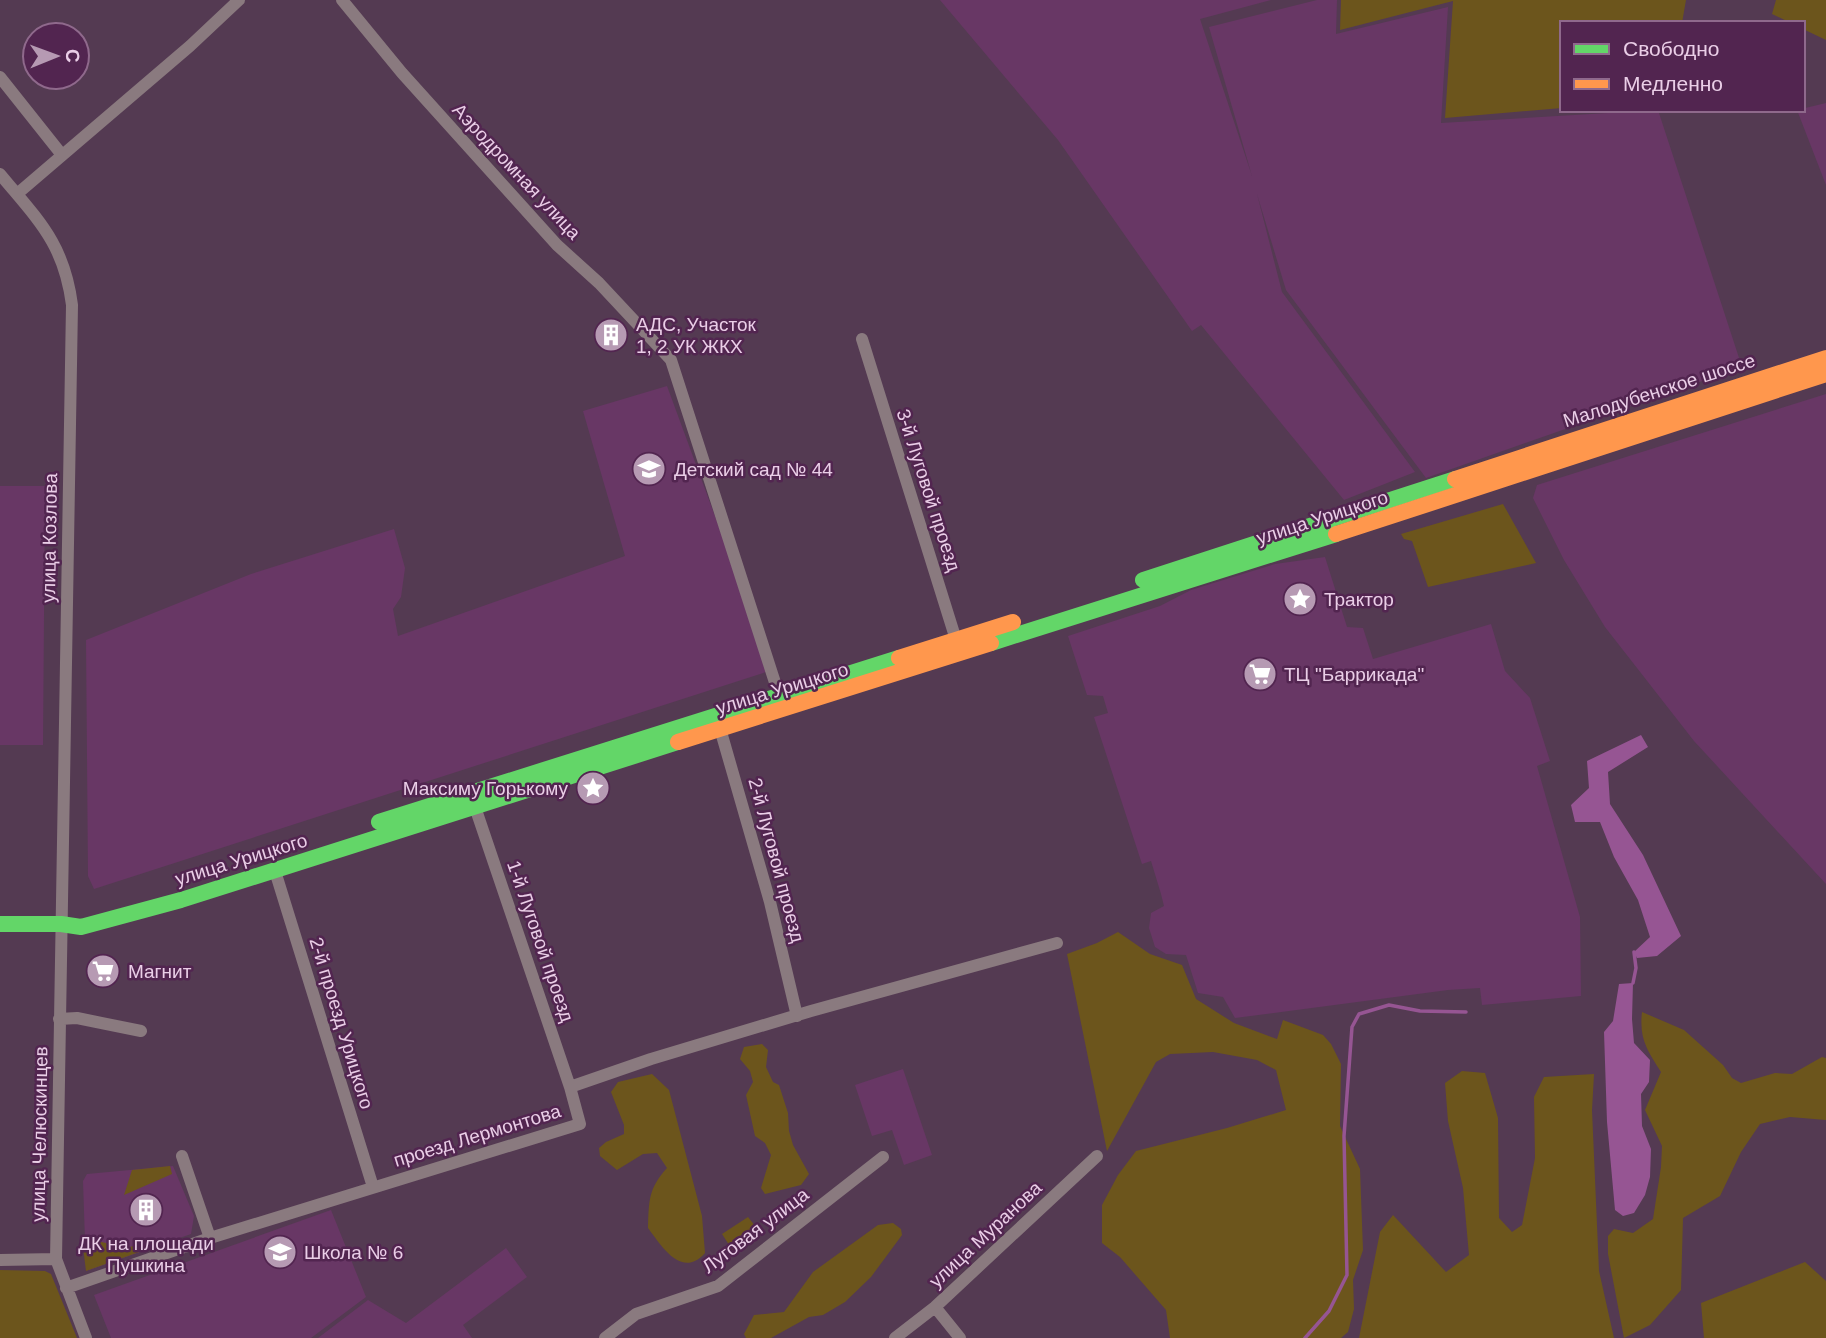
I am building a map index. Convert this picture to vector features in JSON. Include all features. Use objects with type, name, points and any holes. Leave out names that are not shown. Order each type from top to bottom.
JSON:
[{"type":"highway","name":"Малодубенское шоссе","points":[[1509,470],[1826,358]]},
{"type":"highway","name":"Малодубенское шоссе","points":[[1509,470],[1826,374]]},
{"type":"highway","name":"улица Урицкого","points":[[61,924],[82,912],[156,894],[718,722],[1509,470]]},
{"type":"highway","name":"улица Урицкого","points":[[0,924],[61,924],[82,927],[95,924],[475,807],[718,722],[779,695],[958,646]]},
{"type":"street","points":[[17,194],[190,46],[239,0]]},
{"type":"street","name":"Аэродромная улица","points":[[342,0],[402,73],[557,246],[599,283],[671,360],[779,695]]},
{"type":"street","points":[[0,77],[62,155]]},
{"type":"street","name":"улица Козлова","points":[[0,174],[52,237],[69,281],[72,304],[61,924]]},
{"type":"street","name":"3-й Луговой проезд","points":[[862,339],[958,646]]},
{"type":"street","name":"2-й Луговой проезд","points":[[718,722],[771,902],[797,1016]]},
{"type":"street","name":"1-й Луговой проезд","points":[[475,807],[570,1087]]},
{"type":"street","name":"2-й проезд Урицкого","points":[[275,870],[373,1187]]},
{"type":"street","name":"улица Челюскинцев","points":[[61,924],[56,1259],[86,1338]]},
{"type":"street","name":"проезд Лермонтова","points":[[66,1288],[210,1238],[580,1124],[570,1087],[651,1059],[1057,943]]},
{"type":"street","points":[[59,1018],[77,1018],[141,1031]]},
{"type":"street","points":[[181,1156],[210,1238]]},
{"type":"street","name":"улица Муранова","points":[[895,1338],[934,1307],[1097,1156]]},
{"type":"street","name":"Луговая улица","points":[[605,1338],[636,1314],[718,1286],[883,1157]]},
{"type":"street","points":[[0,1260],[56,1259]]},
{"type":"street","points":[[934,1307],[960,1338]]},
{"type":"shaded area","points":[[940,0],[1271,0],[1200,19],[1252,176],[1209,27],[1317,0],[1337,0],[1336,34],[1448,7],[1441,123],[1659,112],[1742,367],[1426,478],[1286,290],[1257,194],[1282,292],[1415,472],[1344,500],[1201,325],[1192,331],[1058,140]]},
{"type":"shaded area","points":[[1341,0],[1686,0],[1682,21],[1560,21],[1560,108],[1445,118],[1453,1],[1340,30]]},
{"type":"shaded area","points":[[1776,0],[1826,0],[1826,40],[1805,30],[1805,21],[1787,21],[1772,14]]},
{"type":"shaded area","points":[[1826,103],[1826,185],[1798,112],[1805,112],[1805,108]]},
{"type":"shaded area","points":[[667,386],[719,527],[766,672],[94,889],[88,876],[86,640],[251,574],[394,529],[405,568],[401,597],[393,609],[398,636],[625,556],[583,411]]},
{"type":"shaded area","points":[[1826,394],[1826,884],[1694,741],[1605,627],[1564,560],[1533,498],[1537,485]]},
{"type":"shaded area","points":[[0,486],[45,486],[43,745],[0,745]]},
{"type":"shaded area","points":[[1503,504],[1536,563],[1428,587],[1412,541],[1404,539],[1401,534]]},
{"type":"shaded area","points":[[1325,557],[1347,627],[1363,628],[1373,659],[1491,624],[1505,671],[1530,698],[1550,761],[1537,766],[1580,917],[1581,996],[1482,1005],[1480,988],[1448,990],[1235,1018],[1223,997],[1198,993],[1186,955],[1166,954],[1155,947],[1149,928],[1151,913],[1164,906],[1161,894],[1151,861],[1142,864],[1094,717],[1108,713],[1103,696],[1087,695],[1068,636],[1160,606],[1191,590],[1275,564]]},
{"type":"shaded area","points":[[1641,735],[1648,747],[1608,772],[1610,804],[1643,855],[1681,936],[1657,956],[1637,958],[1634,952],[1650,937],[1638,900],[1614,857],[1600,822],[1575,822],[1571,805],[1589,788],[1587,761]]},
{"type":"shaded area","points":[[1118,932],[1150,954],[1182,965],[1196,999],[1234,1023],[1277,1039],[1283,1020],[1323,1035],[1331,1044],[1341,1064],[1340,1126],[1360,1169],[1363,1250],[1353,1280],[1354,1309],[1348,1332],[1341,1338],[1170,1338],[1166,1310],[1120,1257],[1102,1243],[1102,1205],[1118,1175],[1136,1151],[1286,1110],[1276,1070],[1257,1060],[1213,1052],[1170,1054],[1156,1062],[1107,1151],[1067,954]]},
{"type":"shaded area","points":[[1633,983],[1634,1043],[1650,1060],[1649,1082],[1641,1094],[1642,1126],[1651,1149],[1650,1177],[1645,1195],[1634,1213],[1623,1216],[1615,1210],[1607,1122],[1604,1032],[1613,1021],[1619,984]]},
{"type":"shaded area","points":[[1642,1012],[1684,1030],[1723,1065],[1732,1078],[1741,1083],[1775,1073],[1792,1074],[1822,1057],[1826,1058],[1826,1120],[1790,1117],[1760,1124],[1741,1152],[1720,1196],[1683,1218],[1681,1290],[1650,1325],[1624,1338],[1608,1254],[1608,1236],[1614,1229],[1633,1233],[1653,1219],[1661,1167],[1662,1146],[1645,1110],[1661,1072],[1645,1044]]},
{"type":"shaded area","points":[[762,1044],[768,1050],[766,1067],[773,1082],[779,1085],[788,1113],[793,1145],[809,1174],[801,1185],[765,1194],[761,1188],[771,1155],[765,1143],[755,1136],[746,1095],[753,1082],[750,1071],[740,1059],[744,1047]]},
{"type":"shaded area","points":[[903,1069],[932,1155],[904,1165],[892,1130],[872,1136],[855,1085]]},
{"type":"shaded area","points":[[1462,1071],[1485,1073],[1498,1118],[1499,1218],[1512,1232],[1522,1225],[1535,1158],[1534,1097],[1544,1077],[1594,1074],[1592,1110],[1599,1271],[1614,1338],[1359,1338],[1380,1232],[1393,1215],[1446,1272],[1469,1255],[1463,1188],[1448,1121],[1445,1083]]},
{"type":"shaded area","points":[[652,1074],[669,1090],[702,1216],[705,1253],[688,1263],[681,1262],[666,1251],[648,1228],[651,1196],[656,1182],[667,1168],[657,1153],[643,1154],[617,1170],[600,1156],[599,1148],[624,1134],[624,1125],[611,1092],[618,1082]]},
{"type":"shaded area","points":[[170,1166],[172,1174],[124,1195],[132,1170]]},
{"type":"shaded area","points":[[173,1166],[194,1216],[191,1234],[86,1271],[83,1181],[87,1174]]},
{"type":"shaded area","name":"Школа № 6","points":[[331,1210],[366,1297],[311,1338],[111,1338],[94,1295]]},
{"type":"shaded area","points":[[748,1217],[759,1231],[733,1251],[722,1234]]},
{"type":"shaded area","points":[[893,1223],[901,1229],[902,1235],[871,1277],[845,1302],[823,1315],[809,1317],[771,1338],[746,1338],[744,1334],[754,1315],[784,1312],[813,1272],[878,1225]]},
{"type":"shaded area","points":[[97,1241],[118,1251],[142,1243],[142,1251],[86,1271],[83,1247]]},
{"type":"shaded area","points":[[506,1248],[527,1277],[463,1325],[472,1338],[318,1338],[368,1300],[406,1323]]},
{"type":"shaded area","points":[[1805,1262],[1826,1281],[1826,1338],[1704,1338],[1701,1303]]},
{"type":"shaded area","points":[[0,1270],[45,1271],[51,1274],[77,1338],[0,1338]]},
{"type":"waterway","points":[[1633,983],[1636,968],[1634,952]]},
{"type":"waterway","points":[[1305,1338],[1329,1311],[1347,1275],[1344,1136],[1352,1027],[1359,1014],[1389,1005],[1420,1011],[1466,1012]]},
{"type":"traffic: fast","points":[[1143,580],[1455,479]]},
{"type":"traffic: fast","points":[[991,643],[1336,534]]},
{"type":"traffic: fast","points":[[379,822],[899,658]]},
{"type":"traffic: fast","points":[[0,924],[61,924],[81,927],[181,900],[678,742]]},
{"type":"traffic: slow","points":[[1455,479],[1826,358]]},
{"type":"traffic: slow","points":[[1336,534],[1826,374]]},
{"type":"traffic: slow","points":[[899,658],[1013,622]]},
{"type":"traffic: slow","points":[[678,742],[991,643]]},
{"type":"place","name":"АДС, Участок 1, 2 УК ЖКХ","points":[[611,335]]},
{"type":"place","name":"Детский сад № 44","points":[[649,469]]},
{"type":"place","name":"Трактор","points":[[1300,599]]},
{"type":"place","name":"ТЦ \"Баррикада\"","points":[[1260,674]]},
{"type":"place","name":"Максиму Горькому","points":[[593,788]]},
{"type":"place","name":"Магнит","points":[[103,971]]},
{"type":"place","name":"ДК на площади Пушкина","points":[[146,1210]]},
{"type":"place","name":"Школа № 6","points":[[280,1252]]}]
